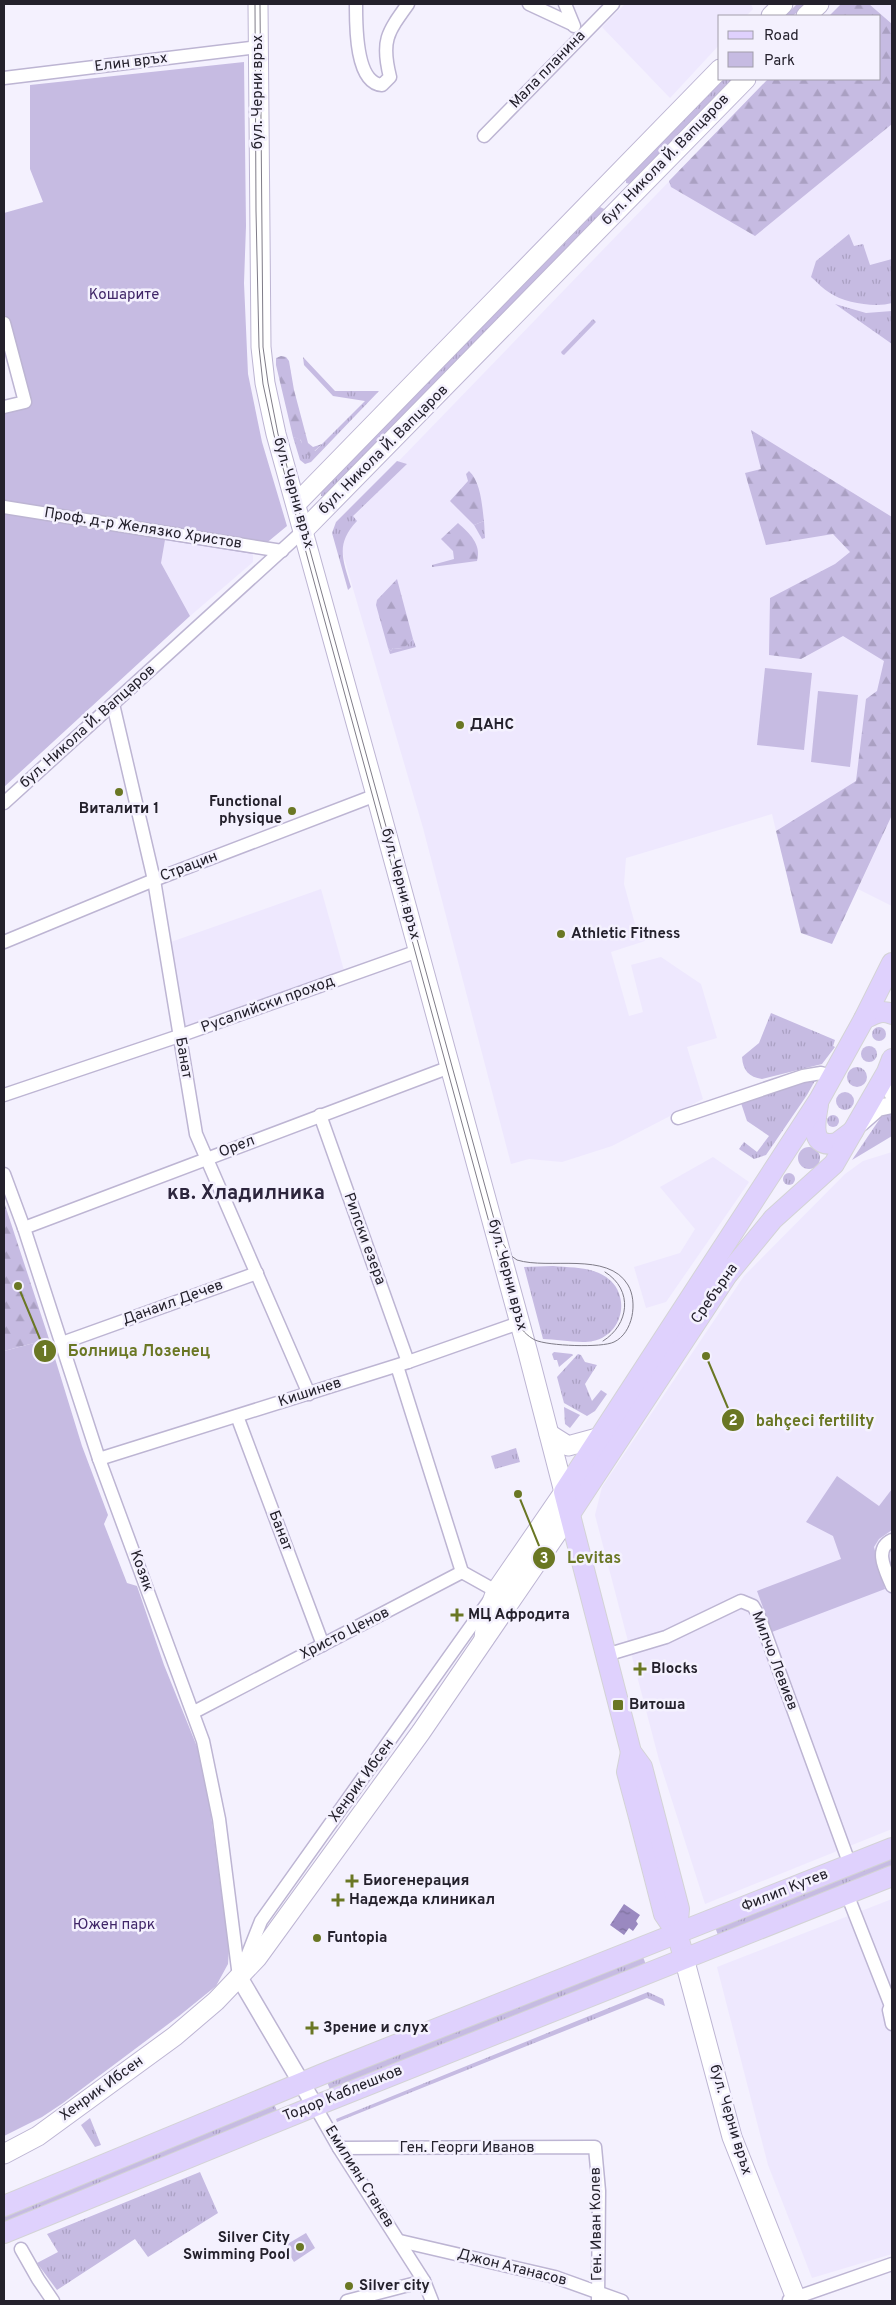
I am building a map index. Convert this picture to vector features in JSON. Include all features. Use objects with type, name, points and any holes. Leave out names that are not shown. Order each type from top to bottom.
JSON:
[{"type":"main road","name":"бул. Черни връх","points":[[258,4],[261,347],[265,383],[276,434],[520,1323],[631,1752],[642,1767],[677,1899],[679,1909],[677,1933],[732,2137],[793,2300]]},
{"type":"main road","points":[[772,15],[783,4]]},
{"type":"main road","points":[[807,15],[818,4]]},
{"type":"main road","name":"бул. Никола Й. Вапцаров","points":[[296,504],[718,71]]},
{"type":"main road","name":"бул. Никола Й. Вапцаров","points":[[303,532],[745,80]]},
{"type":"main road","points":[[606,186],[624,204]]},
{"type":"main road","name":"Сребърна","points":[[564,1492],[819,1100],[864,1019],[892,963]]},
{"type":"main road","points":[[864,1019],[878,1012],[892,1014]]},
{"type":"main road","points":[[819,1100],[814,1127],[816,1135],[824,1143],[837,1143],[856,1128],[890,1066]]},
{"type":"main road","name":"Сребърна","points":[[570,1514],[727,1275],[773,1219],[834,1164],[856,1128]]},
{"type":"main road","points":[[549,1434],[568,1446],[601,1437]]},
{"type":"main road","name":"Хенрик Ибсен","points":[[484,1639],[486,1620],[496,1591],[564,1492]]},
{"type":"main road","name":"Хенрик Ибсен","points":[[4,2154],[38,2136],[175,2036],[216,2001],[257,1958],[421,1732],[570,1514]]},
{"type":"main road","name":"Филип Кутев","points":[[677,1933],[892,1848]]},
{"type":"main road","name":"Филип Кутев","points":[[684,1958],[892,1876]]},
{"type":"main road","name":"Тодор Каблешков","points":[[4,2206],[302,2082],[677,1933]]},
{"type":"main road","name":"Тодор Каблешков","points":[[4,2233],[684,1958]]},
{"type":"street","points":[[356,4],[357,42],[361,61],[371,80],[376,85],[382,85],[390,77],[384,46],[396,20],[408,4]]},
{"type":"street","points":[[529,4],[572,24],[582,35]]},
{"type":"street","points":[[565,4],[572,24]]},
{"type":"street","name":"Мала планина","points":[[484,136],[613,4]]},
{"type":"street","name":"Елин връх","points":[[4,78],[258,47]]},
{"type":"street","points":[[4,323],[25,402],[4,407]]},
{"type":"street","name":"Проф. д-р Желязко Христов","points":[[4,507],[282,551]]},
{"type":"street","name":"бул. Никола Й. Вапцаров","points":[[4,803],[303,532]]},
{"type":"street","name":"Банат","points":[[113,704],[154,880],[196,1134],[308,1394]]},
{"type":"street","name":"Страцин","points":[[4,942],[154,880],[376,795]]},
{"type":"street","name":"Русалийски проход","points":[[4,1096],[418,951]]},
{"type":"street","points":[[890,1066],[892,1093]]},
{"type":"street","name":"Орел","points":[[24,1228],[450,1067]]},
{"type":"street","points":[[678,1118],[803,1076],[821,1074],[832,1077]]},
{"type":"street","name":"Сребърна","points":[[856,1128],[878,1108],[892,1105]]},
{"type":"street","name":"Рилски езера","points":[[320,1115],[403,1364],[462,1572]]},
{"type":"street","name":"Козяк","points":[[4,1174],[24,1228],[99,1459],[194,1712],[203,1741],[219,1819],[239,1977]]},
{"type":"street","name":"Данаил Дечев","points":[[62,1343],[257,1273]]},
{"type":"street","name":"Кишинев","points":[[99,1459],[403,1364],[520,1323]]},
{"type":"street","name":"Банат","points":[[237,1416],[323,1645]]},
{"type":"street","points":[[892,1540],[885,1545],[882,1554],[892,1586]]},
{"type":"street","points":[[462,1572],[496,1591]]},
{"type":"street","name":"Христо Ценов","points":[[194,1712],[462,1572]]},
{"type":"street","name":"Хенрик Ибсен","points":[[239,1977],[261,1921],[496,1591]]},
{"type":"street","name":"Милчо Левиев","points":[[606,1655],[666,1637],[742,1601],[753,1606],[759,1616],[850,1865]]},
{"type":"street","points":[[847,1894],[891,2005],[889,2010],[892,2024]]},
{"type":"street","name":"Емилиян Станев","points":[[239,1977],[339,2148],[424,2280],[432,2301]]},
{"type":"street","name":"Ген. Георги Иванов","points":[[339,2148],[595,2147]]},
{"type":"street","name":"Ген. Иван Колев","points":[[595,2147],[599,2191],[598,2296]]},
{"type":"street","name":"Джон Атанасов","points":[[400,2241],[555,2277],[598,2296],[622,2301]]},
{"type":"street","points":[[21,2249],[38,2279],[54,2301]]},
{"type":"street","points":[[793,2300],[892,2264]]},
{"type":"street","points":[[346,2301],[424,2280]]},
{"type":"shaded area","points":[[625,4],[751,4],[753,9],[747,15],[718,15],[718,46],[670,98],[602,27]]},
{"type":"shaded area","points":[[841,4],[892,4],[892,660],[871,794],[776,831],[772,814],[626,858],[624,884],[635,924],[645,941],[611,952],[629,1016],[643,1012],[631,965],[661,957],[701,984],[717,1038],[687,1047],[703,1099],[612,1146],[562,1162],[529,1159],[511,1164],[423,828],[335,527],[767,80],[881,80],[881,15]]},
{"type":"shaded area","points":[[165,540],[253,554],[253,562],[190,616],[161,563]]},
{"type":"shaded area","points":[[892,815],[892,906],[858,889]]},
{"type":"shaded area","points":[[321,889],[345,974],[182,1032],[168,943]]},
{"type":"shaded area","points":[[892,1152],[892,1829],[705,1904],[659,1760],[595,1515],[602,1487],[744,1276],[845,1174],[863,1161]]},
{"type":"shaded area","points":[[713,1157],[749,1182],[666,1302],[646,1308],[634,1267],[680,1253],[695,1229],[660,1187]]},
{"type":"shaded area","points":[[892,1899],[892,2254],[812,2278],[768,2165],[717,1967]]},
{"type":"green space","points":[[797,4],[805,4],[794,15],[786,15]]},
{"type":"green space","points":[[841,4],[869,4],[892,24],[892,124],[755,236],[671,187],[669,181],[767,80],[881,80],[881,15],[830,15]]},
{"type":"green space","name":"Кошарите","points":[[244,62],[246,226],[244,283],[248,374],[262,442],[287,526],[253,554],[165,540],[161,563],[190,616],[4,787],[4,411],[28,405],[4,311],[4,213],[43,202],[30,169],[30,85]]},
{"type":"green space","points":[[723,80],[731,80],[630,184],[626,183],[626,179]]},
{"type":"green space","points":[[600,207],[604,209],[603,212],[325,496],[321,496],[322,490]]},
{"type":"green space","points":[[849,234],[854,246],[863,244],[870,265],[892,259],[892,303],[869,305],[836,297],[811,277],[816,261]]},
{"type":"green space","points":[[835,304],[866,313],[892,311],[892,344]]},
{"type":"green space","points":[[593,319],[596,322],[564,355],[562,354],[561,352]]},
{"type":"green space","points":[[286,357],[289,361],[294,390],[308,443],[313,447],[322,444],[309,456],[303,451],[301,440],[293,437],[276,365],[276,358]]},
{"type":"green space","points":[[303,357],[335,391],[379,391],[311,462],[305,464],[300,460],[293,437],[300,439],[304,448],[315,451],[365,401],[333,396],[304,365]]},
{"type":"green space","points":[[751,430],[892,517],[892,815],[832,944],[801,933],[776,831],[856,781],[866,699],[877,691],[884,661],[843,636],[801,659],[769,655],[770,598],[835,564],[850,552],[833,534],[766,545],[745,473],[761,469]]},
{"type":"green space","points":[[397,461],[407,464],[353,516],[357,521],[350,529],[343,545],[345,569],[351,587],[348,590],[332,533],[336,522]]},
{"type":"green space","points":[[469,471],[476,481],[482,501],[484,521],[474,525],[450,501],[468,481],[466,474]]},
{"type":"green space","points":[[484,521],[485,538],[482,539],[474,525]]},
{"type":"green space","points":[[458,523],[474,539],[478,549],[477,561],[432,567],[432,565],[454,559],[453,551],[441,539]]},
{"type":"green space","points":[[397,579],[413,639],[403,649],[393,648],[391,651],[388,648],[376,605],[377,600]]},
{"type":"green space","points":[[413,639],[416,647],[390,654],[388,648],[391,651],[393,648],[402,649]]},
{"type":"green space","points":[[765,668],[812,673],[804,750],[757,745]]},
{"type":"green space","points":[[818,691],[858,695],[850,767],[811,762]]},
{"type":"green space","points":[[771,1013],[835,1040],[833,1046],[835,1047],[822,1064],[762,1079],[750,1075],[745,1070],[742,1057],[759,1043]]},
{"type":"green space","points":[[876,1027],[882,1027],[886,1034],[882,1041],[876,1041],[872,1037],[872,1031]]},
{"type":"green space","points":[[866,1046],[872,1046],[877,1051],[875,1060],[866,1062],[861,1057],[861,1051]]},
{"type":"green space","points":[[857,1067],[864,1070],[867,1077],[864,1084],[857,1087],[850,1084],[847,1077],[850,1070]]},
{"type":"green space","points":[[817,1077],[766,1155],[754,1159],[739,1149],[744,1142],[757,1152],[769,1136],[747,1121],[741,1103]]},
{"type":"green space","points":[[845,1092],[851,1095],[854,1101],[851,1107],[845,1110],[839,1107],[836,1101],[839,1095]]},
{"type":"green space","points":[[892,1113],[892,1136],[852,1160],[881,1117]]},
{"type":"green space","points":[[831,1115],[835,1115],[839,1121],[835,1127],[831,1127],[827,1123],[827,1119]]},
{"type":"green space","points":[[809,1147],[817,1150],[820,1158],[817,1166],[809,1169],[801,1166],[798,1158],[801,1150]]},
{"type":"green space","points":[[791,1173],[794,1174],[794,1184],[787,1185],[784,1184],[783,1177],[784,1174]]},
{"type":"green space","points":[[4,1202],[49,1339],[4,1351]]},
{"type":"green space","points":[[553,1266],[591,1270],[611,1281],[617,1289],[621,1307],[620,1317],[610,1332],[602,1338],[588,1342],[543,1339],[524,1267]]},
{"type":"green space","name":"Южен парк","points":[[49,1339],[82,1446],[108,1515],[104,1524],[127,1583],[137,1586],[164,1665],[200,1754],[207,1785],[229,1949],[228,1964],[216,1986],[63,2103],[42,2117],[4,2136],[4,1351]]},
{"type":"green space","points":[[554,1352],[573,1355],[559,1367],[557,1360],[554,1360],[552,1354]]},
{"type":"green space","points":[[578,1354],[581,1355],[585,1362],[597,1365],[585,1384],[592,1401],[601,1390],[607,1394],[595,1411],[587,1416],[564,1403],[557,1377]]},
{"type":"green space","points":[[564,1407],[580,1415],[570,1428],[565,1424]]},
{"type":"green space","points":[[516,1448],[520,1462],[495,1469],[491,1456]]},
{"type":"green space","points":[[837,1476],[879,1506],[892,1489],[892,1530],[879,1539],[874,1547],[885,1589],[772,1632],[757,1591],[841,1559],[833,1536],[806,1522]]},
{"type":"green space","points":[[892,1857],[892,1870],[719,1938],[715,1927]]},
{"type":"green space","points":[[642,1954],[646,1965],[331,2092],[327,2082]]},
{"type":"green space","points":[[648,1992],[663,1999],[665,2006],[647,1998],[337,2122],[336,2119]]},
{"type":"green space","points":[[274,2104],[278,2113],[4,2224],[4,2212]]},
{"type":"green space","points":[[90,2118],[101,2145],[95,2147],[81,2125]]},
{"type":"green space","points":[[200,2172],[218,2213],[148,2257],[135,2239],[57,2290],[37,2263],[58,2252],[47,2234]]},
{"type":"green space","name":"Silver City Swimming Pool","points":[[306,2233],[315,2248],[294,2262],[284,2246]]},
{"type":"water","points":[[624,1904],[640,1915],[636,1921],[638,1924],[633,1931],[629,1928],[624,1935],[610,1925]]},
{"type":"tram line","points":[[255,4],[259,347],[263,384],[274,435],[516,1321],[529,1336],[542,1342],[575,1346],[608,1344],[614,1342],[626,1332],[632,1316],[633,1300],[631,1292],[628,1285],[619,1275],[607,1268],[593,1265],[530,1263],[517,1260],[510,1255],[499,1237],[278,434],[263,347],[260,4]]},
{"type":"tram line","points":[[603,1341],[618,1326],[623,1317],[625,1307],[621,1288],[605,1272]]},
{"type":"place","name":"ДАНС","points":[[460,725]]},
{"type":"place","name":"Виталити 1","points":[[119,792]]},
{"type":"place","name":"Functional physique","points":[[292,811]]},
{"type":"place","name":"Athletic Fitness","points":[[561,934]]},
{"type":"place","name":"Болница Лозенец","points":[[18,1286]]},
{"type":"place","name":"bahçeci fertility","points":[[706,1356]]},
{"type":"place","name":"Levitas","points":[[518,1494]]},
{"type":"place","name":"МЦ Афродита","points":[[457,1615]]},
{"type":"place","name":"Blocks","points":[[640,1669]]},
{"type":"place","name":"Витоша","points":[[618,1705]]},
{"type":"place","name":"Биогенерация","points":[[352,1881]]},
{"type":"place","name":"Надежда клиникал","points":[[338,1900]]},
{"type":"place","name":"Funtopia","points":[[317,1938]]},
{"type":"place","name":"Зрение и слух","points":[[312,2028]]},
{"type":"place","name":"Silver City Swimming Pool","points":[[300,2247]]},
{"type":"place","name":"Silver city","points":[[349,2286]]},
{"type":"district","name":"кв. Хладилника","points":[[246,1194]]}]
